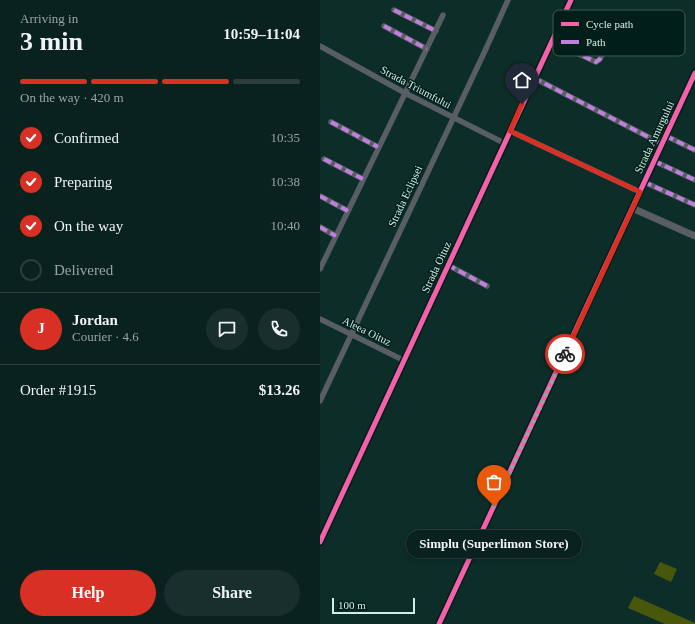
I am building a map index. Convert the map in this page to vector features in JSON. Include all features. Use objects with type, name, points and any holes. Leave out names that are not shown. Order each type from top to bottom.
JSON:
[{"type":"street","name":"Strada Eclipsei","points":[[320,401],[508,0]]},
{"type":"street","name":"Strada Oituz","points":[[566,10],[571,0]]},
{"type":"street","points":[[394,10],[436,31]]},
{"type":"street","points":[[320,269],[443,15]]},
{"type":"street","points":[[384,26],[427,49]]},
{"type":"street","name":"Strada Oituz","points":[[320,542],[405,361],[553,37]]},
{"type":"street","name":"Strada Triumfului","points":[[320,46],[405,93],[504,143]]},
{"type":"street","points":[[583,56],[596,62],[601,56]]},
{"type":"street","name":"Strada Amurgului","points":[[439,624],[695,73]]},
{"type":"street","points":[[534,78],[662,144]]},
{"type":"street","points":[[331,122],[378,147]]},
{"type":"street","name":"Strada Amurgului","points":[[510,131],[640,192]]},
{"type":"street","points":[[666,136],[695,150]]},
{"type":"street","points":[[324,159],[363,179]]},
{"type":"street","points":[[654,162],[695,180]]},
{"type":"street","points":[[644,182],[695,205]]},
{"type":"street","points":[[320,196],[348,211]]},
{"type":"street","points":[[632,208],[695,236]]},
{"type":"street","points":[[320,227],[336,236]]},
{"type":"street","points":[[448,265],[487,286]]},
{"type":"street","name":"Aleea Oituz","points":[[320,319],[405,361]]},
{"type":"green space","points":[[660,562],[677,569],[671,582],[654,574]]},
{"type":"green space","points":[[634,596],[695,624],[665,624],[628,608]]},
{"type":"marked path","points":[[394,10],[436,31]]},
{"type":"marked path","points":[[384,26],[427,49]]},
{"type":"marked path","points":[[583,56],[596,62],[601,56]]},
{"type":"marked path","points":[[534,78],[662,144]]},
{"type":"marked path","points":[[331,122],[378,147]]},
{"type":"marked path","points":[[510,131],[640,192]]},
{"type":"marked path","points":[[666,136],[695,150]]},
{"type":"marked path","points":[[324,159],[363,179]]},
{"type":"marked path","points":[[654,161],[695,180]]},
{"type":"marked path","points":[[644,182],[695,205]]},
{"type":"marked path","points":[[320,196],[348,211]]},
{"type":"marked path","points":[[320,227],[336,236]]},
{"type":"marked path","points":[[448,265],[487,286]]},
{"type":"cycle path","points":[[566,10],[571,0]]},
{"type":"cycle path","points":[[320,542],[553,39]]},
{"type":"cycle path","points":[[439,624],[695,73]]},
{"type":"way so far","points":[[494,506],[565,354]]},
{"type":"place","name":"Simplu (Superlimon Store)","points":[[494,506]]},
{"type":"route","points":[[522,104],[510,131],[640,192],[565,354]]}]
